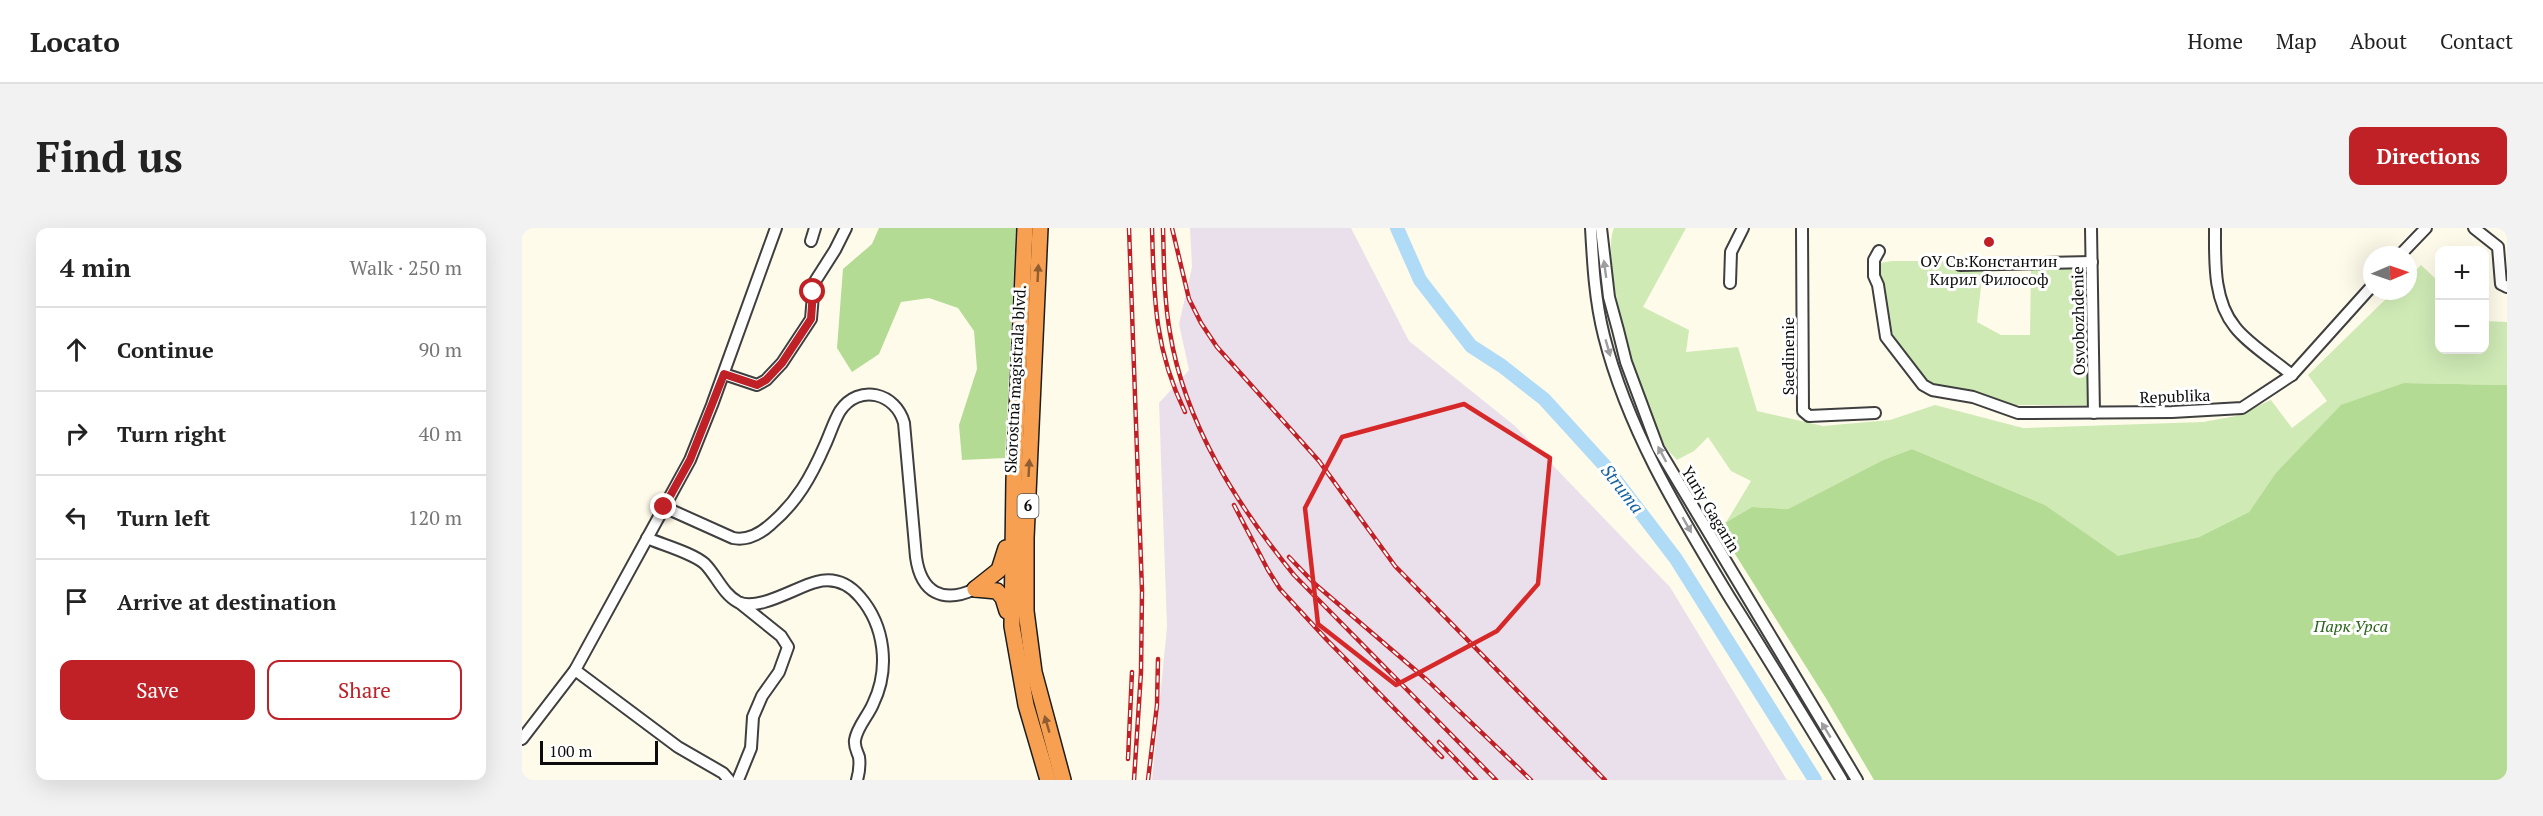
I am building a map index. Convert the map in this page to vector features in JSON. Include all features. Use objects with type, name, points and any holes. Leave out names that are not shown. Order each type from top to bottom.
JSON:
[{"type":"highway","name":"Skorostna magistrala blvd.","points":[[1025,228],[1011,584],[1015,648],[1026,705],[1048,780]]},
{"type":"highway","name":"Skorostna magistrala blvd.","points":[[1040,228],[1026,538],[1026,611],[1034,672],[1063,780]]},
{"type":"highway","points":[[975,589],[996,573],[1002,565],[1014,480]]},
{"type":"highway","points":[[975,589],[993,590],[1001,594],[1015,648]]},
{"type":"street","points":[[522,739],[575,670],[690,460],[724,374],[776,228]]},
{"type":"street","points":[[811,241],[815,228]]},
{"type":"street","points":[[724,374],[757,385],[766,380],[782,363],[811,319],[814,283],[846,228]]},
{"type":"street","name":"Yuriy Gagarin","points":[[1591,228],[1595,281],[1604,337],[1638,435],[1684,521],[1842,780]]},
{"type":"street","name":"Yuriy Gagarin","points":[[1601,228],[1609,297],[1637,393],[1658,448],[1857,780]]},
{"type":"street","points":[[1730,283],[1731,252],[1743,228]]},
{"type":"street","name":"Saedinenie","points":[[1802,228],[1803,411],[1809,416],[1875,413]]},
{"type":"street","name":"Osvobozhdenie","points":[[2091,228],[2094,413]]},
{"type":"street","points":[[2215,228],[2215,272],[2220,299],[2235,327],[2292,375]]},
{"type":"street","points":[[2409,246],[2426,228]]},
{"type":"street","points":[[2474,228],[2498,247],[2501,284],[2507,286]]},
{"type":"street","name":"Republika","points":[[1878,250],[1874,260],[1874,276],[1878,285],[1886,337],[1923,385],[1932,390],[1973,397],[2018,413],[2242,408],[2292,375],[2363,296]]},
{"type":"street","points":[[1960,265],[2092,262]]},
{"type":"street","points":[[664,507],[733,538],[745,539],[756,535],[792,505],[804,488],[837,417],[845,405],[859,397],[881,396],[898,407],[904,423],[916,557],[921,578],[929,588],[946,596],[959,595],[975,589]]},
{"type":"street","points":[[647,538],[704,563],[721,586],[781,636],[788,647],[779,672],[762,696],[753,717],[751,748],[738,780]]},
{"type":"street","points":[[738,602],[749,604],[764,602],[816,582],[831,579],[849,586],[868,606],[882,642],[883,667],[874,702],[855,738],[854,745],[860,759],[857,780]]},
{"type":"street","points":[[575,670],[678,747],[723,773],[729,780]]},
{"type":"highlighted area","points":[[1464,404],[1550,458],[1538,584],[1497,631],[1396,685],[1318,624],[1305,508],[1342,437]]},
{"type":"shaded area","points":[[1190,228],[1351,228],[1409,341],[1515,426],[1670,587],[1787,780],[1152,780],[1167,627],[1159,403],[1189,370],[1179,324],[1192,267]]},
{"type":"green space","points":[[879,228],[1016,228],[1005,458],[962,460],[959,425],[977,369],[974,331],[958,308],[929,298],[901,302],[879,354],[852,372],[837,348],[843,269],[872,244]]},
{"type":"green space","points":[[1614,228],[1686,228],[1643,307],[1689,330],[1686,352],[1738,347],[1757,411],[1823,426],[1890,420],[1935,405],[2023,428],[2203,422],[2236,416],[2271,400],[2292,428],[2327,401],[2308,375],[2385,300],[2417,300],[2417,269],[2421,265],[2435,278],[2435,354],[2489,354],[2489,321],[2507,322],[2507,385],[2404,383],[2275,474],[2249,512],[2199,537],[2118,557],[2045,505],[1912,449],[1883,460],[1788,509],[1752,507],[1718,527],[1727,521],[1751,481],[1731,471],[1708,437],[1694,451],[1677,460],[1668,450],[1647,407],[1626,340],[1618,305],[1611,246]]},
{"type":"green space","points":[[1957,261],[1983,269],[1977,322],[2001,335],[2030,335],[2031,268],[2085,268],[2089,405],[2003,405],[1938,387],[1923,377],[1900,350],[1887,316],[1880,263]]},
{"type":"green space","name":"Парк Урса","points":[[2404,383],[2507,385],[2507,780],[1874,780],[1827,700],[1718,527],[1752,507],[1788,509],[1883,460],[1912,449],[2045,505],[2118,556],[2199,537],[2249,512],[2275,474],[2341,405]]},
{"type":"waterway","name":"Struma","points":[[1397,228],[1420,280],[1471,346],[1502,366],[1544,399],[1605,466],[1676,559],[1815,780]]},
{"type":"railway","points":[[1129,228],[1142,591],[1141,672],[1134,780]]},
{"type":"railway","points":[[1152,228],[1155,300],[1161,344],[1185,412]]},
{"type":"railway","points":[[1163,228],[1167,307],[1177,367],[1201,431],[1234,492],[1294,575],[1496,780]]},
{"type":"railway","points":[[1172,228],[1189,299],[1217,347],[1319,461],[1395,566],[1605,780]]},
{"type":"railway","points":[[1234,505],[1280,589],[1442,757]]},
{"type":"railway","points":[[1289,557],[1315,584],[1427,680],[1531,780]]},
{"type":"railway","points":[[1148,780],[1157,705],[1158,659]]},
{"type":"railway","points":[[1128,759],[1132,672]]},
{"type":"railway","points":[[1439,742],[1476,780]]},
{"type":"place","name":"ОУ Св.Константин Кирил Философ","points":[[1989,242]]},
{"type":"route","points":[[664,507],[690,460],[724,374],[757,385],[766,380],[782,363],[811,319],[813,292]]}]
